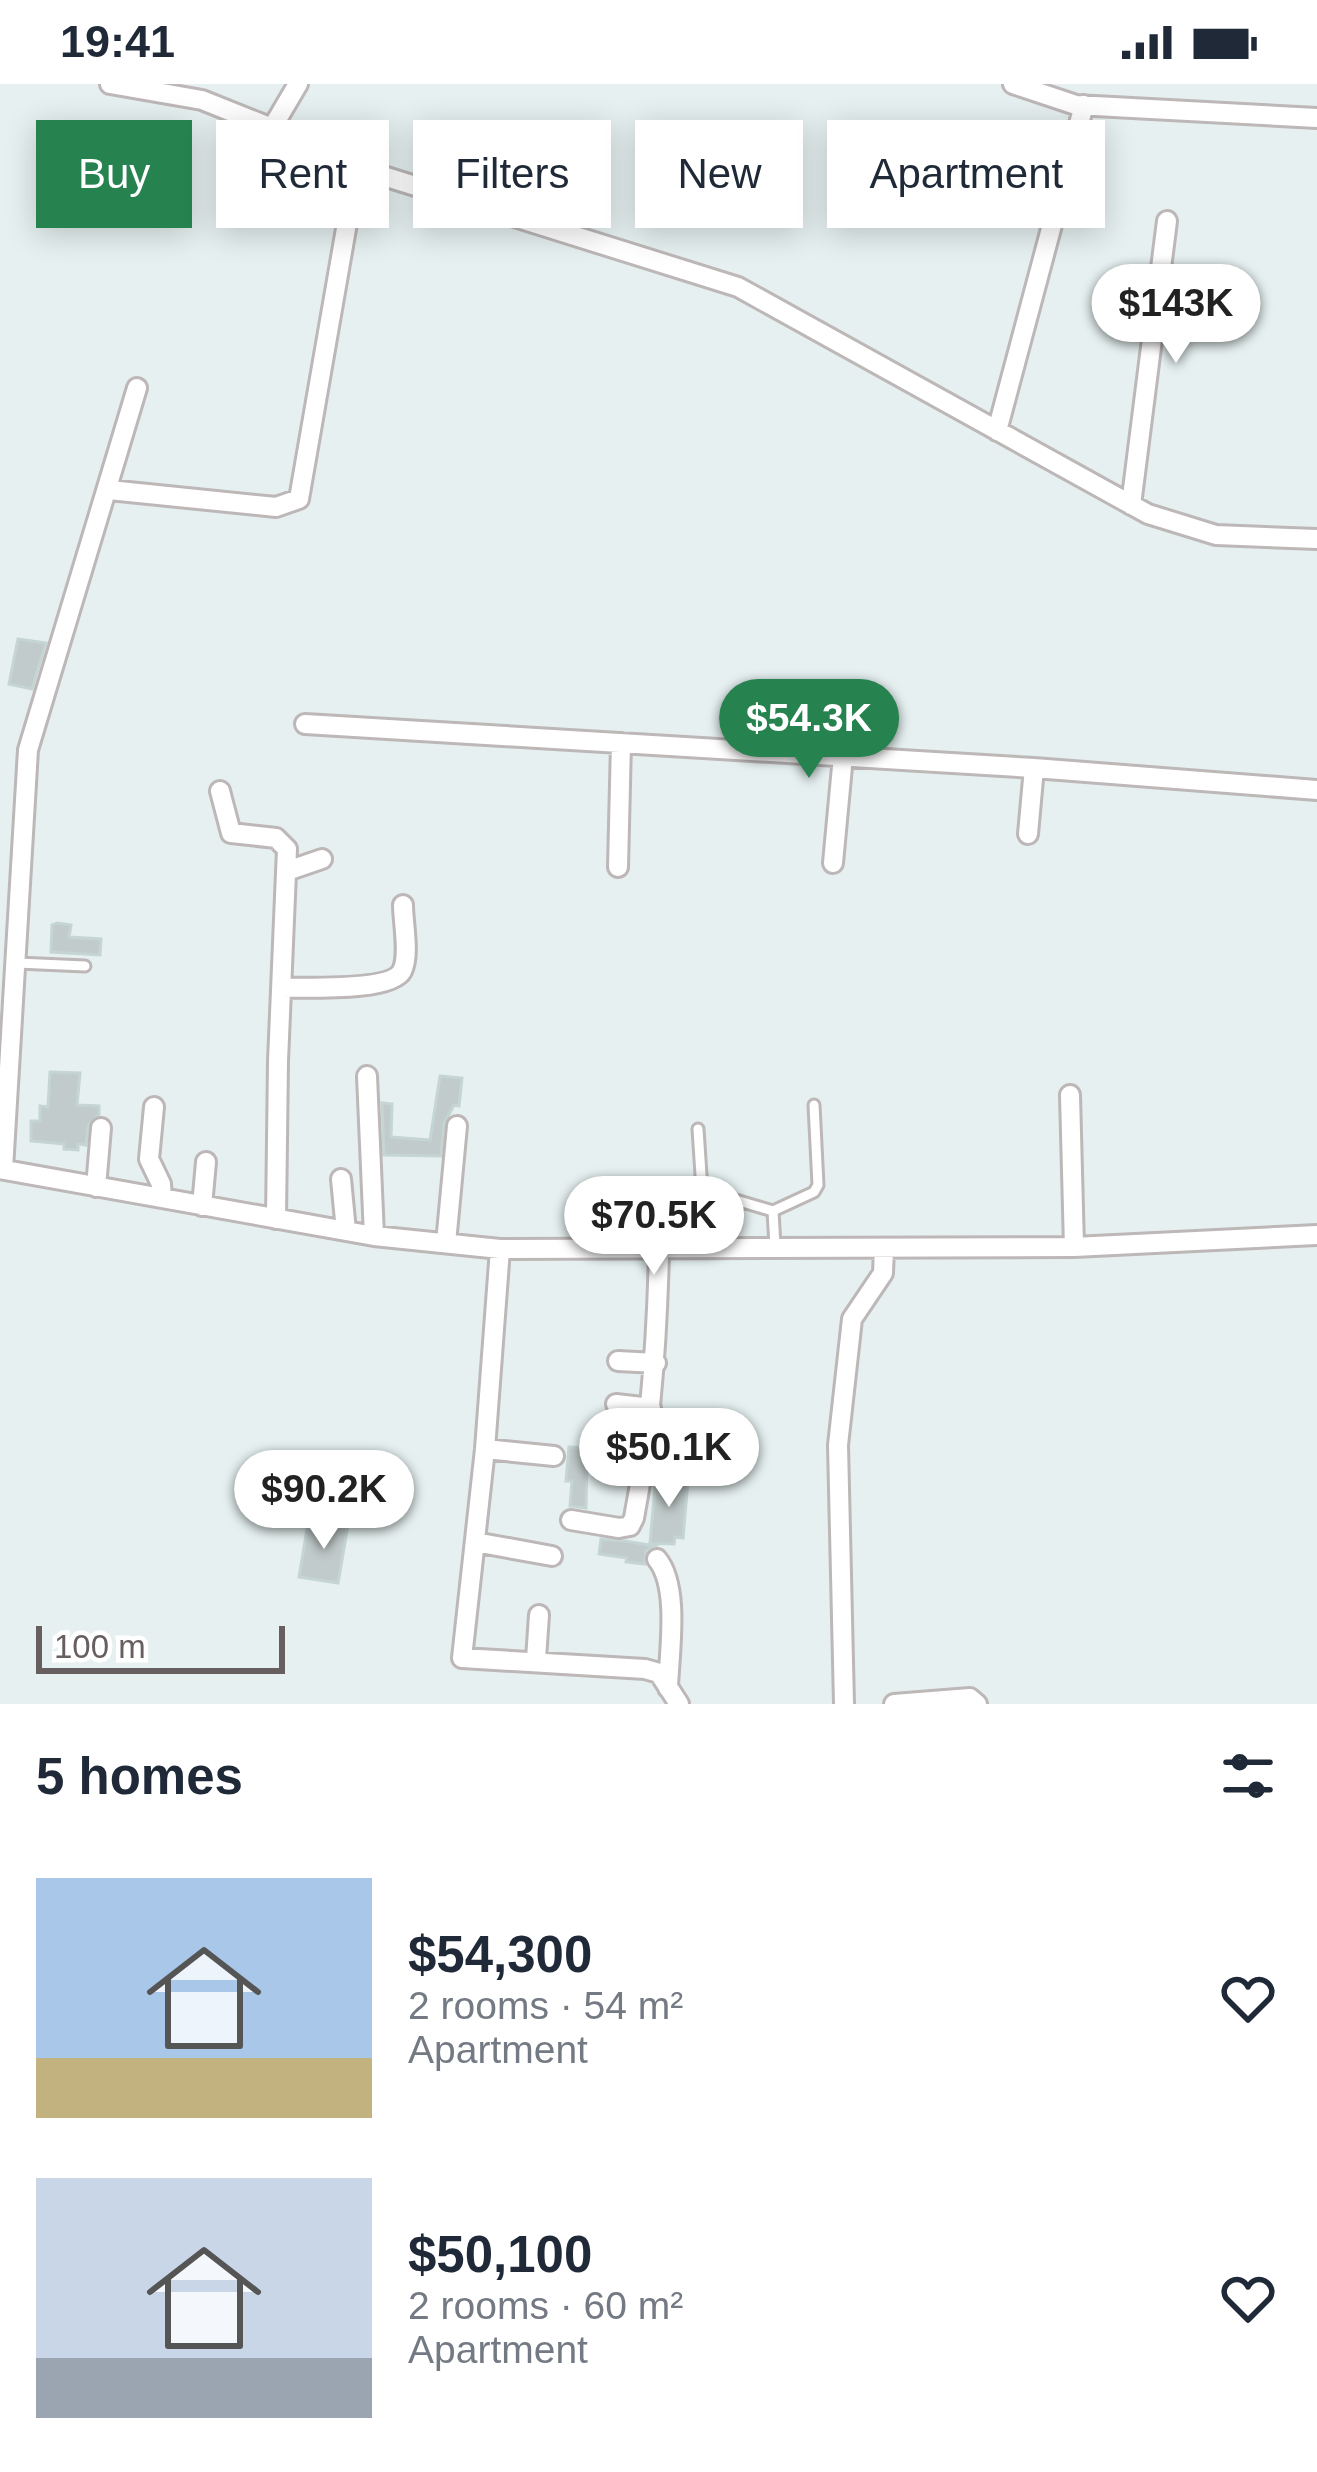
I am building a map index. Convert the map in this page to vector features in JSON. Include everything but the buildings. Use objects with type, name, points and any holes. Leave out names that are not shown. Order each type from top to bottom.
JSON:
[{"type":"street","points":[[110,84],[202,100],[252,120]]},
{"type":"street","points":[[277,120],[298,84]]},
{"type":"street","points":[[1013,84],[1084,105],[1317,118]]},
{"type":"street","points":[[997,430],[1084,105]]},
{"type":"street","points":[[389,178],[738,287],[1148,514],[1216,535],[1317,538]]},
{"type":"street","points":[[1131,505],[1167,221]]},
{"type":"street","points":[[109,490],[276,507],[299,499],[346,228]]},
{"type":"street","points":[[137,388],[28,750],[1,1169],[374,1236],[500,1249],[1074,1247],[1317,1235]]},
{"type":"street","points":[[304,724],[1317,790]]},
{"type":"street","points":[[618,867],[621,743]]},
{"type":"street","points":[[833,863],[843,756]]},
{"type":"street","points":[[1028,834],[1034,768]]},
{"type":"street","points":[[220,791],[230,833],[283,841],[287,849],[277,1220]]},
{"type":"street","points":[[287,871],[322,859]]},
{"type":"street","points":[[281,988],[369,985],[395,979],[405,957],[403,905]]},
{"type":"street","points":[[367,1076],[374,1236]]},
{"type":"street","points":[[1070,1095],[1074,1247]]},
{"type":"street","points":[[154,1107],[150,1166],[159,1177],[162,1198]]},
{"type":"street","points":[[446,1243],[457,1126]]},
{"type":"street","points":[[96,1187],[100,1128]]},
{"type":"street","points":[[202,1205],[206,1162]]},
{"type":"street","points":[[341,1179],[346,1231]]},
{"type":"street","points":[[500,1249],[485,1449],[461,1658],[645,1669],[658,1673],[674,1696]]},
{"type":"street","points":[[844,1704],[838,1445],[852,1319],[883,1273],[884,1249]]},
{"type":"street","points":[[571,1520],[630,1526],[647,1448],[656,1363],[659,1251]]},
{"type":"street","points":[[618,1361],[656,1363]]},
{"type":"street","points":[[616,1405],[651,1408]]},
{"type":"street","points":[[485,1449],[554,1456]]},
{"type":"street","points":[[476,1543],[552,1556]]},
{"type":"street","points":[[657,1559],[670,1590],[674,1696]]},
{"type":"street","points":[[536,1659],[539,1615]]},
{"type":"street","points":[[894,1704],[970,1698],[977,1704]]},
{"type":"lane","points":[[17,963],[85,966]]},
{"type":"lane","points":[[698,1129],[702,1190],[773,1211],[814,1192],[818,1185],[814,1105]]},
{"type":"lane","points":[[773,1211],[775,1250]]}]
